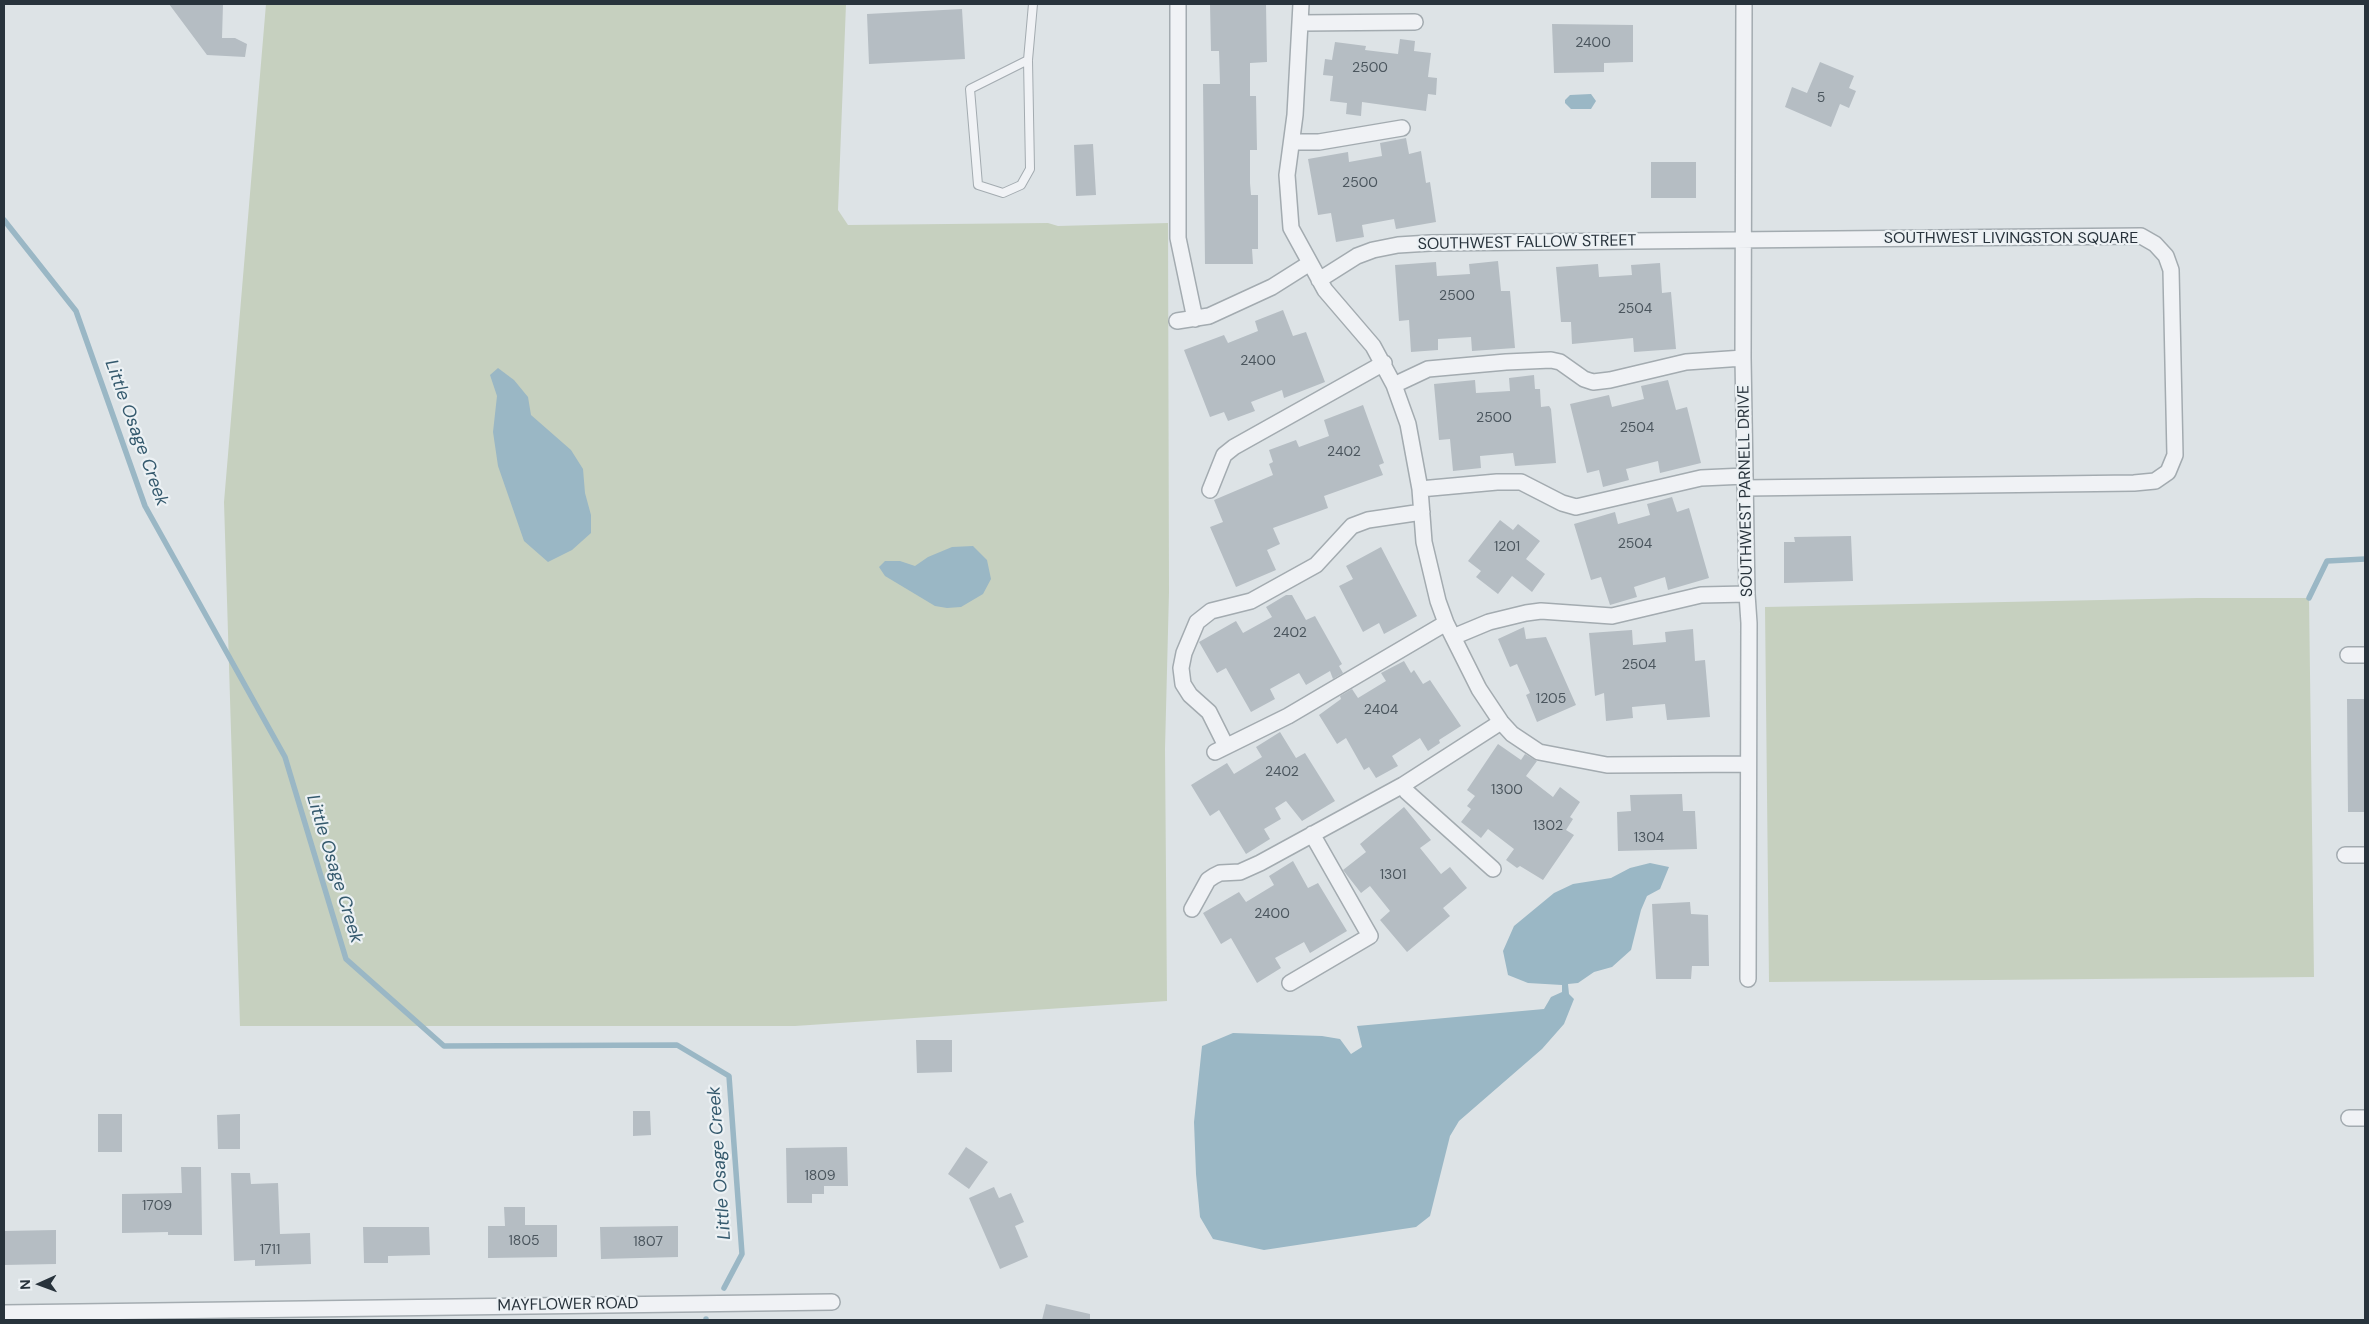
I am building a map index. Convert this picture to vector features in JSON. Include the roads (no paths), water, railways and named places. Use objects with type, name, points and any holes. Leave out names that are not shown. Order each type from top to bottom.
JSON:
[{"type":"street","points":[[1178,4],[1178,238],[1195,319]]},
{"type":"street","points":[[1301,4],[1288,175],[1291,228],[1319,280],[1373,346],[1384,363],[1394,385],[1408,424],[1420,488],[1424,542],[1446,623],[1479,689],[1501,722],[1512,734],[1539,752],[1607,765],[1748,764]]},
{"type":"street","name":"SOUTHWEST PARNELL DRIVE","points":[[1744,4],[1743,358],[1749,623],[1748,979]]},
{"type":"street","points":[[1301,23],[1415,22]]},
{"type":"street","points":[[1292,142],[1320,142],[1402,128]]},
{"type":"street","name":"SOUTHWEST LIVINGSTON SQUARE","points":[[1420,488],[1521,482],[1562,504],[1576,507],[1702,478],[1745,482],[2134,483],[2155,481],[2168,472],[2175,456],[2171,270],[2166,256],[2156,244],[2141,236],[1744,241]]},
{"type":"street","name":"SOUTHWEST FALLOW STREET","points":[[1319,280],[1357,256],[1398,246],[1430,243],[1744,241]]},
{"type":"street","points":[[1177,321],[1209,316],[1272,286],[1310,262]]},
{"type":"street","points":[[1394,385],[1428,368],[1496,362],[1551,360],[1560,362],[1584,379],[1593,382],[1610,380],[1686,362],[1743,358]]},
{"type":"street","points":[[1210,490],[1224,455],[1234,447],[1384,363]]},
{"type":"street","points":[[1422,512],[1368,520],[1352,526],[1316,565],[1251,601],[1211,611],[1198,622],[1184,653],[1181,668],[1183,684],[1190,695],[1209,712],[1221,749],[1288,716],[1446,623]]},
{"type":"street","points":[[1453,637],[1489,622],[1526,612],[1541,611],[1612,616],[1702,595],[1747,594]]},
{"type":"street","points":[[2348,655],[2365,655]]},
{"type":"street","points":[[1192,908],[1208,880],[1214,876],[1240,872],[1312,834],[1403,785],[1501,722]]},
{"type":"street","points":[[1403,785],[1407,792],[1494,869]]},
{"type":"street","points":[[1290,983],[1370,936],[1312,834]]},
{"type":"street","points":[[2345,855],[2365,855]]},
{"type":"street","points":[[2349,1118],[2365,1118]]},
{"type":"street","name":"MAYFLOWER ROAD","points":[[4,1313],[832,1302]]},
{"type":"lane","points":[[1028,60],[970,89],[978,185],[1003,193],[1021,185],[1030,168],[1028,60],[1033,4]]},
{"type":"water","points":[[1591,94],[1596,101],[1591,109],[1571,109],[1565,103],[1565,100],[1570,95]]},
{"type":"water","points":[[498,368],[514,380],[528,397],[531,415],[571,450],[583,469],[585,493],[591,515],[591,533],[572,550],[548,562],[524,541],[498,466],[493,432],[497,396],[490,375]]},
{"type":"water","points":[[973,546],[987,560],[991,579],[983,594],[961,607],[947,608],[935,606],[885,576],[879,567],[885,561],[900,561],[915,566],[928,557],[952,547]]},
{"type":"water","points":[[1650,863],[1669,867],[1660,889],[1647,896],[1641,910],[1631,950],[1612,967],[1594,972],[1578,983],[1568,984],[1569,994],[1574,999],[1564,1024],[1542,1049],[1459,1121],[1450,1136],[1430,1216],[1416,1227],[1264,1250],[1213,1239],[1200,1217],[1196,1174],[1194,1122],[1202,1046],[1233,1033],[1322,1036],[1340,1039],[1351,1054],[1362,1047],[1357,1026],[1544,1009],[1551,997],[1562,992],[1562,985],[1528,983],[1508,975],[1503,951],[1514,926],[1554,893],[1573,884],[1611,878],[1630,868]]},
{"type":"waterway","name":"Little Osage Creek","points":[[4,220],[76,311],[145,506],[285,757],[346,959],[444,1046],[677,1045],[729,1076],[742,1254],[724,1288]]},
{"type":"waterway","points":[[2309,598],[2327,561],[2365,559]]}]
